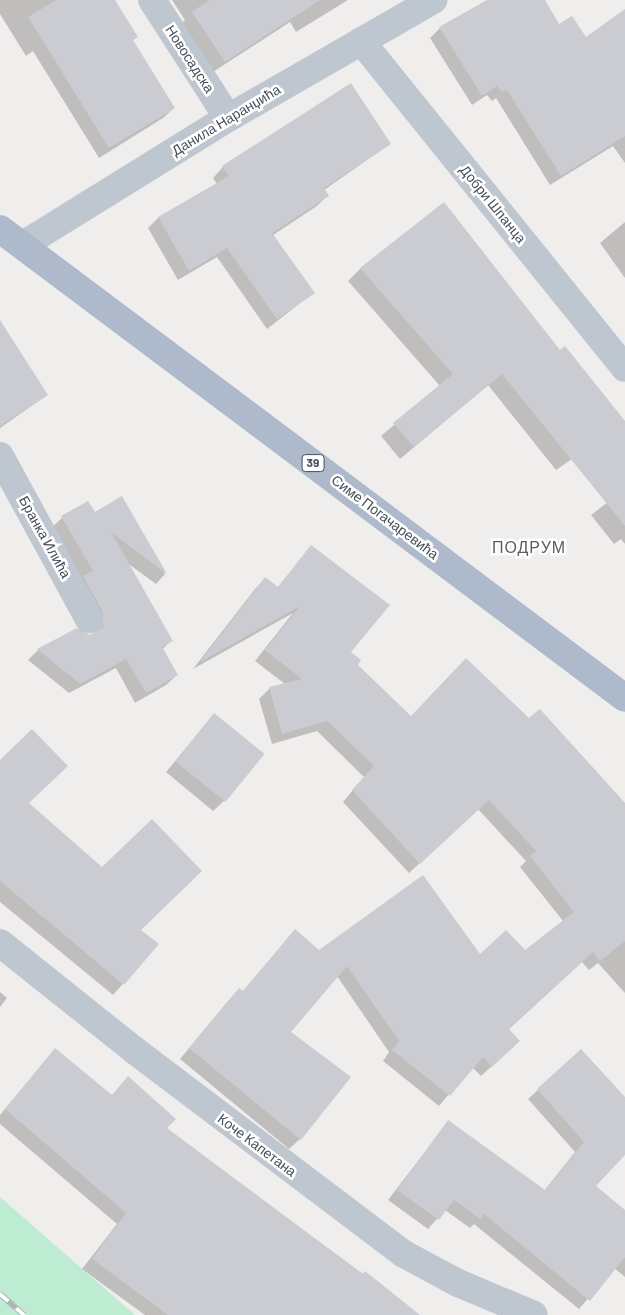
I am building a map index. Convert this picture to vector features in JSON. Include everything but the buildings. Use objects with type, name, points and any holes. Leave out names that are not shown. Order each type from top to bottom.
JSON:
[{"type":"main road","name":"Симе Погачаревића","points":[[0,230],[23,245],[625,698]]},
{"type":"street","name":"Новосадска","points":[[152,0],[228,118]]},
{"type":"street","name":"Данила Наранџића","points":[[23,245],[228,118],[433,0]]},
{"type":"street","name":"Добри Шпанца","points":[[361,40],[625,368]]},
{"type":"street","name":"Бранка Илића","points":[[0,456],[89,618]]},
{"type":"street","name":"Коче Капетана","points":[[0,943],[164,1073],[404,1254],[458,1283],[534,1315]]},
{"type":"green space","points":[[0,1197],[135,1315],[0,1315]]},
{"type":"railway","points":[[0,1294],[24,1315]]},
{"type":"district","name":"ПОДРУМ","points":[[529,547]]}]
